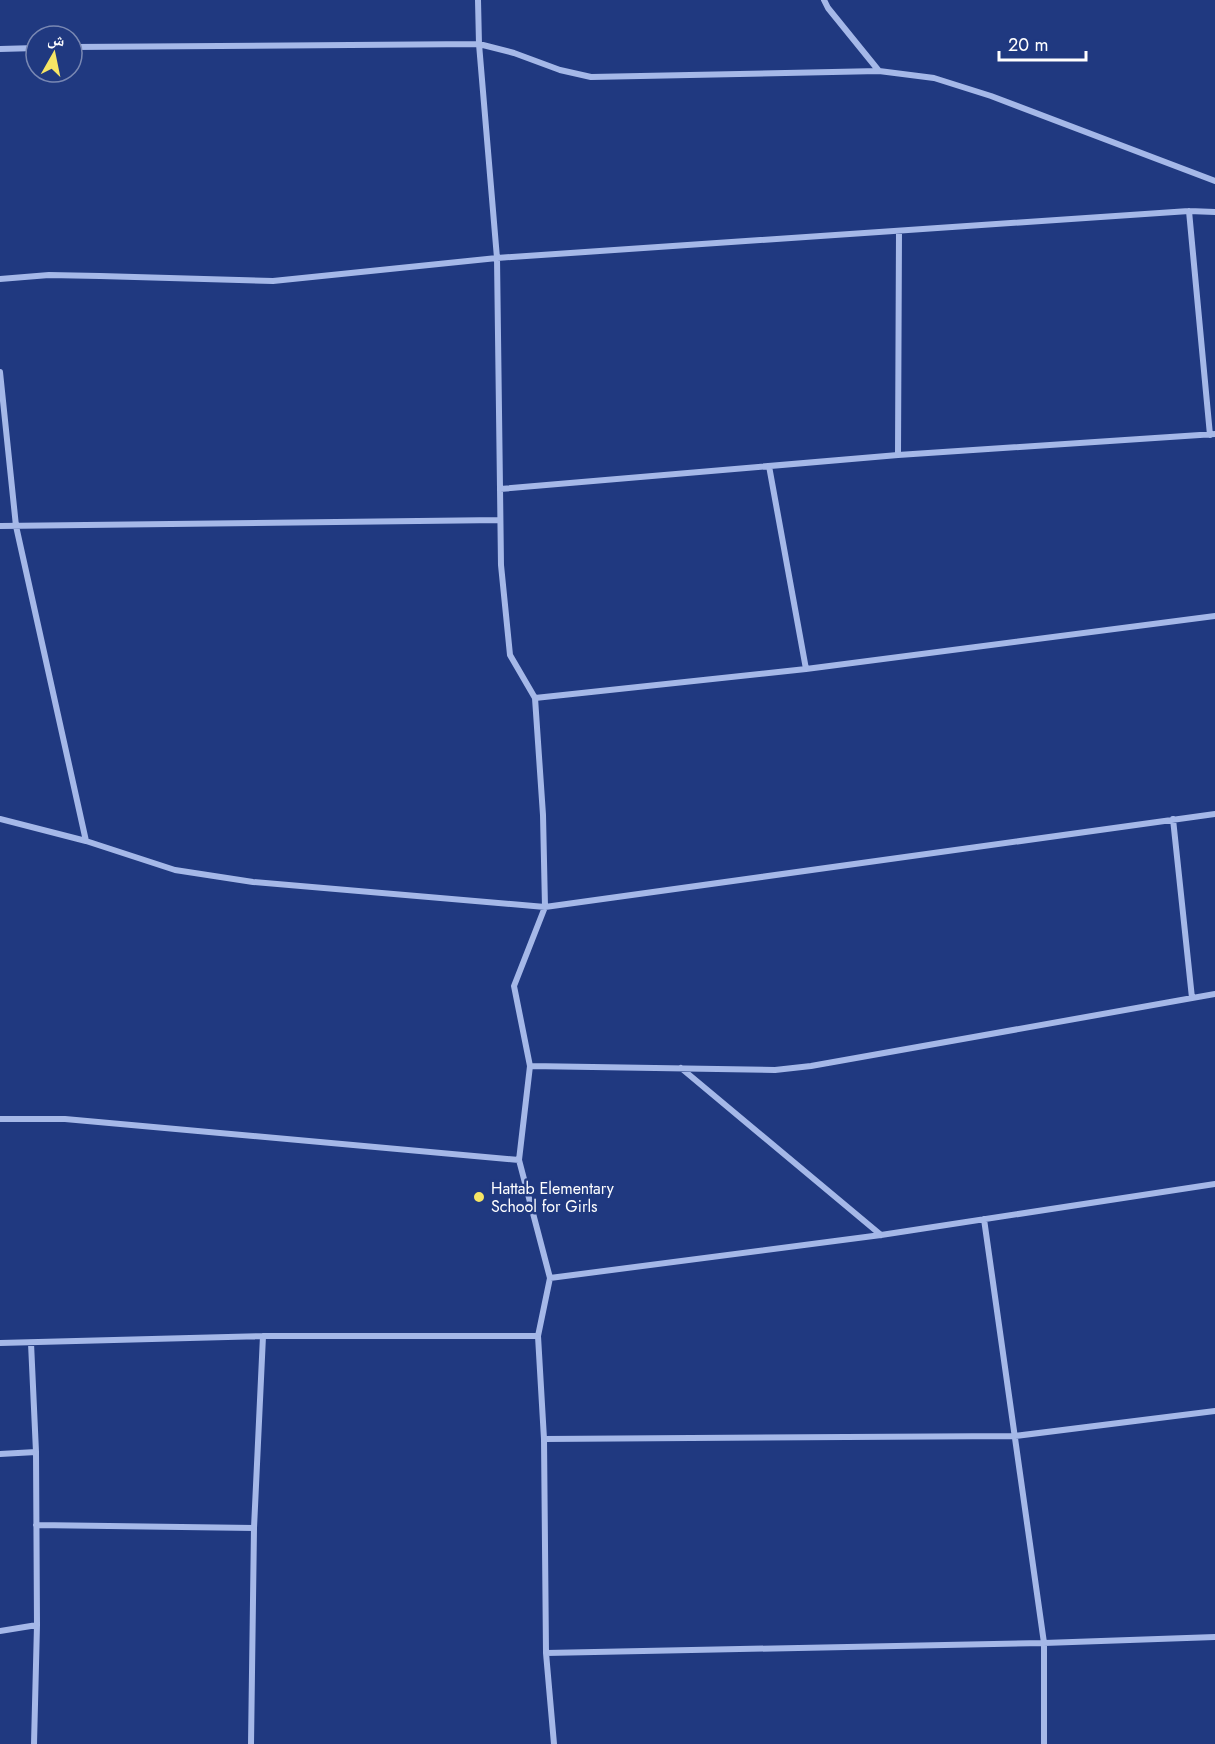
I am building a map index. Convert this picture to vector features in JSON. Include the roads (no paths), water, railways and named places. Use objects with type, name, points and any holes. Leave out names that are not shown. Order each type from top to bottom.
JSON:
[{"type":"street","points":[[478,0],[479,44],[497,258],[501,565],[510,656],[535,698],[543,815],[545,907],[514,986],[530,1066],[519,1160],[550,1278],[538,1336],[544,1439],[546,1653],[554,1744]]},
{"type":"street","points":[[824,0],[879,71]]},
{"type":"street","points":[[84,47],[479,44],[514,52],[560,70],[591,77],[879,71],[934,78],[991,96],[1215,181]]},
{"type":"street","points":[[0,49],[24,48]]},
{"type":"street","points":[[0,279],[49,275],[273,281],[497,258],[1189,211],[1215,212]]},
{"type":"street","points":[[500,489],[898,455],[1212,434],[1189,211]]},
{"type":"street","points":[[898,455],[899,232]]},
{"type":"street","points":[[0,372],[16,526],[86,841]]},
{"type":"street","points":[[769,466],[806,669]]},
{"type":"street","points":[[0,526],[500,520]]},
{"type":"street","points":[[535,698],[806,669],[1215,616]]},
{"type":"street","points":[[0,819],[86,841],[175,870],[254,882],[545,907],[1215,814]]},
{"type":"street","points":[[1173,819],[1192,998]]},
{"type":"street","points":[[530,1066],[775,1070],[811,1066],[1215,994]]},
{"type":"street","points":[[681,1068],[881,1235]]},
{"type":"street","points":[[0,1119],[65,1119],[519,1160]]},
{"type":"street","points":[[550,1278],[881,1235],[1215,1184]]},
{"type":"street","points":[[984,1219],[1044,1642],[1044,1744]]},
{"type":"street","points":[[0,1343],[263,1336],[538,1336]]},
{"type":"street","points":[[251,1744],[254,1528],[263,1336]]},
{"type":"street","points":[[31,1343],[36,1452],[37,1625],[34,1744]]},
{"type":"street","points":[[544,1439],[1015,1436],[1215,1411]]},
{"type":"street","points":[[0,1454],[36,1452]]},
{"type":"street","points":[[36,1525],[254,1528]]},
{"type":"street","points":[[0,1631],[37,1625]]},
{"type":"street","points":[[546,1653],[1215,1636]]},
{"type":"place","name":"Hattab Elementary School for Girls","points":[[479,1197]]}]
